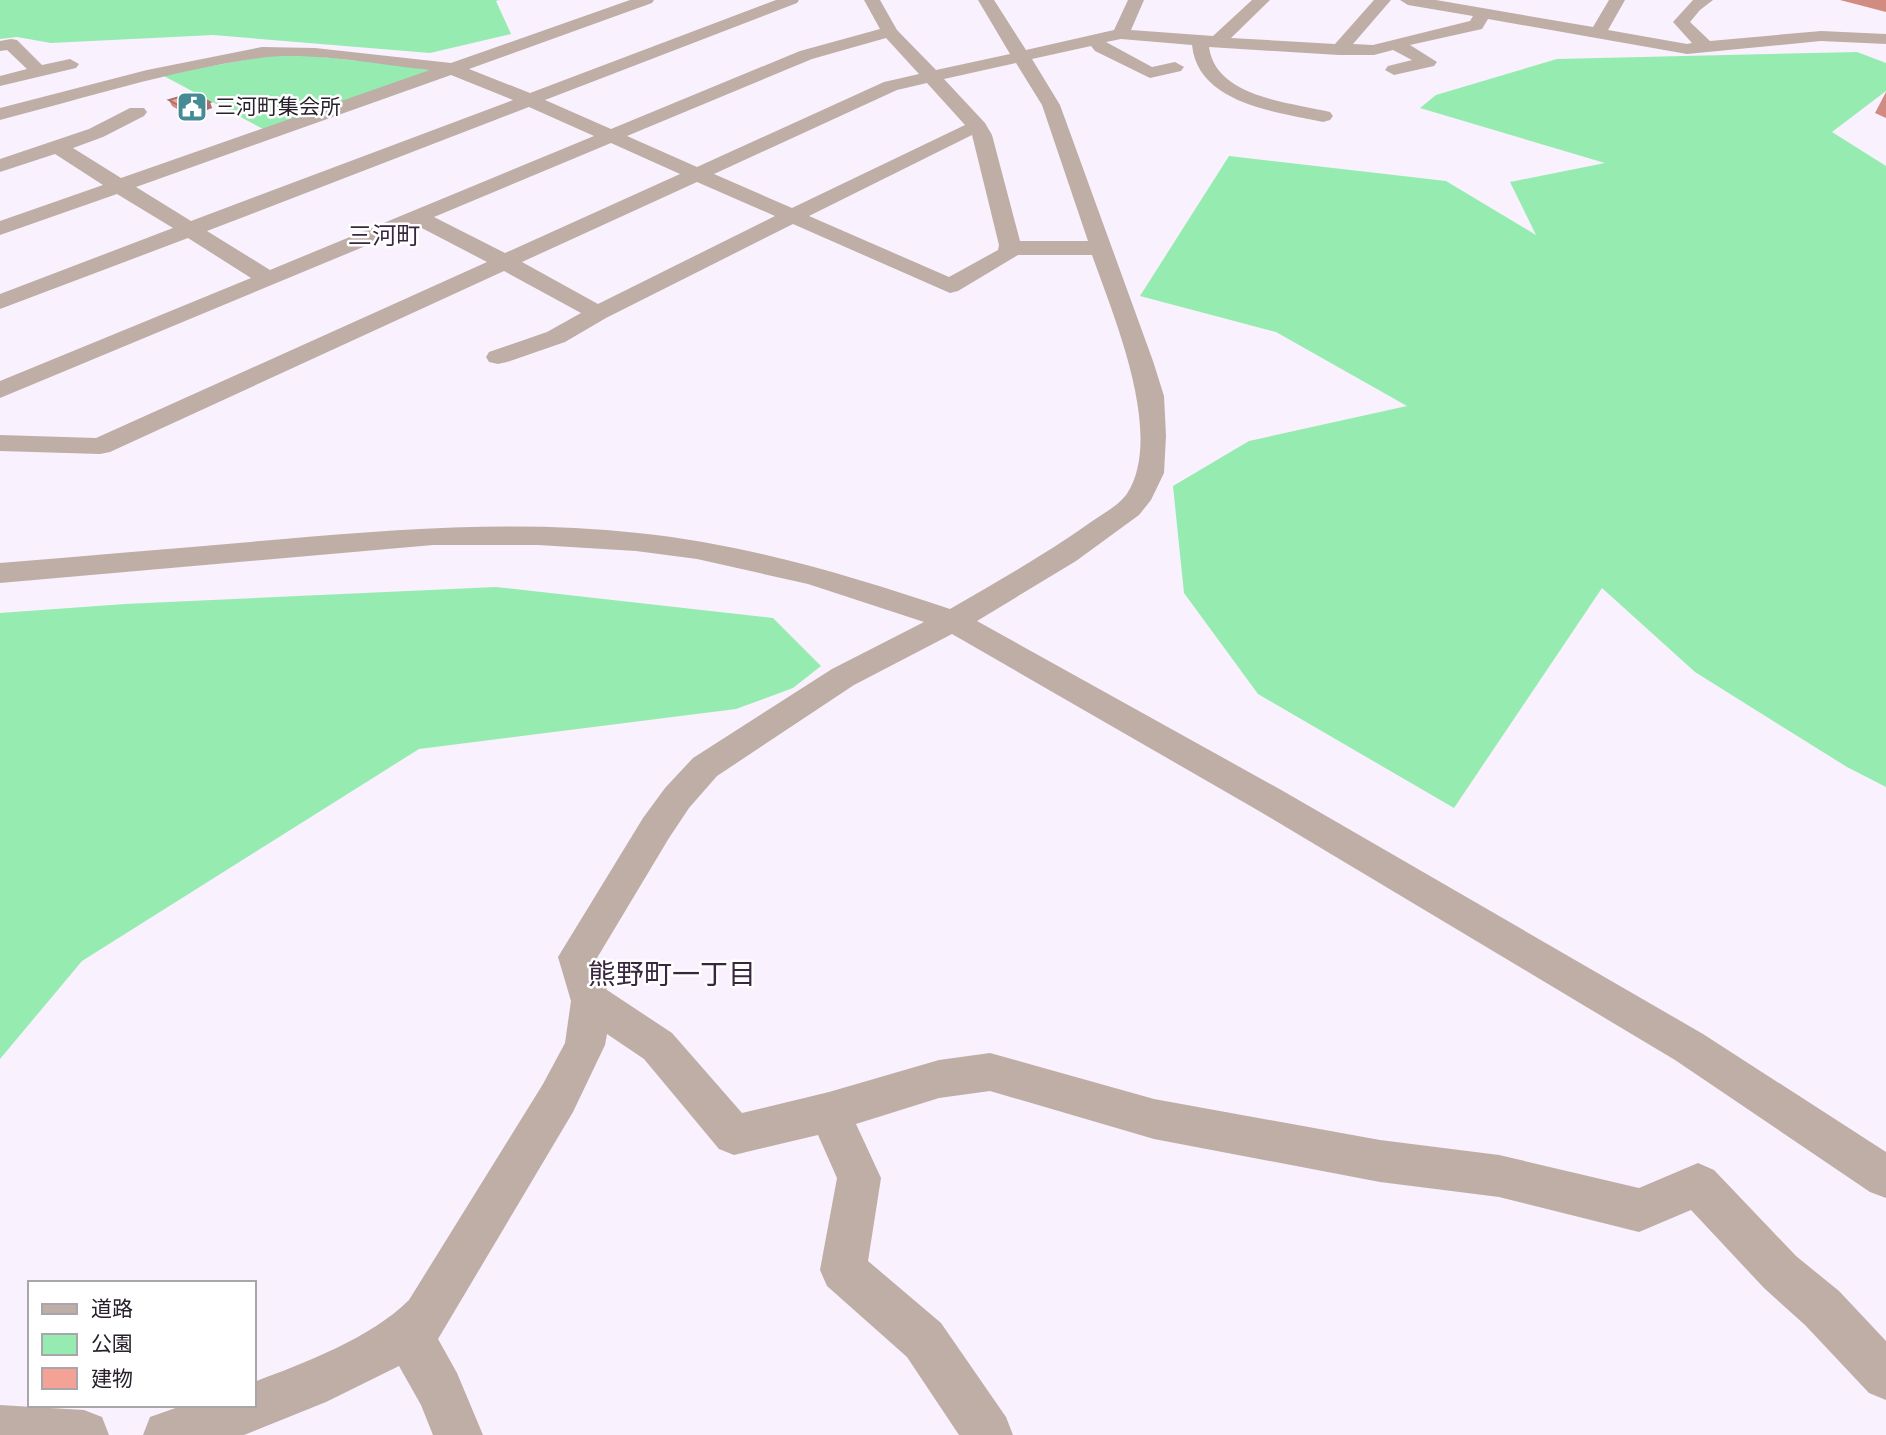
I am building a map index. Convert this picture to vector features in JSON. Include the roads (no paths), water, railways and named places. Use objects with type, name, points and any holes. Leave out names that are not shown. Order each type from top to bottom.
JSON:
[{"type":"street","points":[[594,0],[620,9]]},
{"type":"street","points":[[0,228],[646,0]]},
{"type":"street","points":[[0,114],[147,75],[262,52],[315,53],[454,68],[950,286],[1008,253],[1009,248],[978,127],[890,33],[872,0]]},
{"type":"street","points":[[168,1435],[258,1407],[326,1377],[409,1336],[426,1317],[558,1098],[584,1045],[591,1001],[577,957],[656,828],[677,798],[705,767],[843,677],[953,621],[1066,554],[1129,509],[1141,494],[1150,473],[1153,436],[1151,396],[1133,338],[1051,105],[986,0]]},
{"type":"street","points":[[1121,34],[1136,0]]},
{"type":"street","points":[[1262,0],[1208,42],[1204,63],[1213,77],[1223,85],[1284,107],[1323,116]]},
{"type":"street","points":[[1339,50],[1383,0]]},
{"type":"street","points":[[1408,0],[1687,49],[1821,36],[1886,39]]},
{"type":"street","points":[[0,443],[100,446],[891,86],[1121,34],[1208,42],[1374,50],[1476,25],[1507,0]]},
{"type":"street","points":[[1598,33],[1617,0]]},
{"type":"street","points":[[1705,0],[1695,6],[1681,22],[1708,49]]},
{"type":"street","points":[[0,302],[528,101],[781,1]]},
{"type":"street","points":[[0,390],[806,55],[890,33]]},
{"type":"street","points":[[1096,41],[1101,47],[1150,73],[1175,67]]},
{"type":"street","points":[[0,46],[11,44],[33,65]]},
{"type":"street","points":[[1394,44],[1428,62],[1394,69]]},
{"type":"street","points":[[0,81],[70,64]]},
{"type":"street","points":[[3,161],[57,147],[131,115],[92,115],[73,95]]},
{"type":"street","points":[[498,357],[556,337],[597,313],[957,134],[978,127]]},
{"type":"street","points":[[57,147],[269,279]]},
{"type":"street","points":[[417,218],[505,262],[597,313]]},
{"type":"street","points":[[1009,248],[1100,248]]},
{"type":"street","points":[[0,573],[433,536],[564,537],[636,542],[757,562],[813,575],[953,621],[1271,801],[1689,1047],[1886,1177]]},
{"type":"street","points":[[591,1001],[658,1046],[734,1135],[829,1112],[939,1079],[990,1072],[1154,1119],[1380,1161],[1499,1176],[1639,1210],[1698,1185],[1780,1272],[1822,1308],[1886,1376]]},
{"type":"street","points":[[829,1112],[859,1178],[843,1270],[924,1340],[988,1435]]},
{"type":"street","points":[[409,1336],[440,1390],[458,1435]]},
{"type":"street","points":[[0,1430],[84,1435]]},
{"type":"place","name":"三河町集会所","points":[[192,107]]},
{"type":"district","name":"三河町","points":[[384,236]]},
{"type":"district","name":"熊野町一丁目","points":[[672,974]]}]
